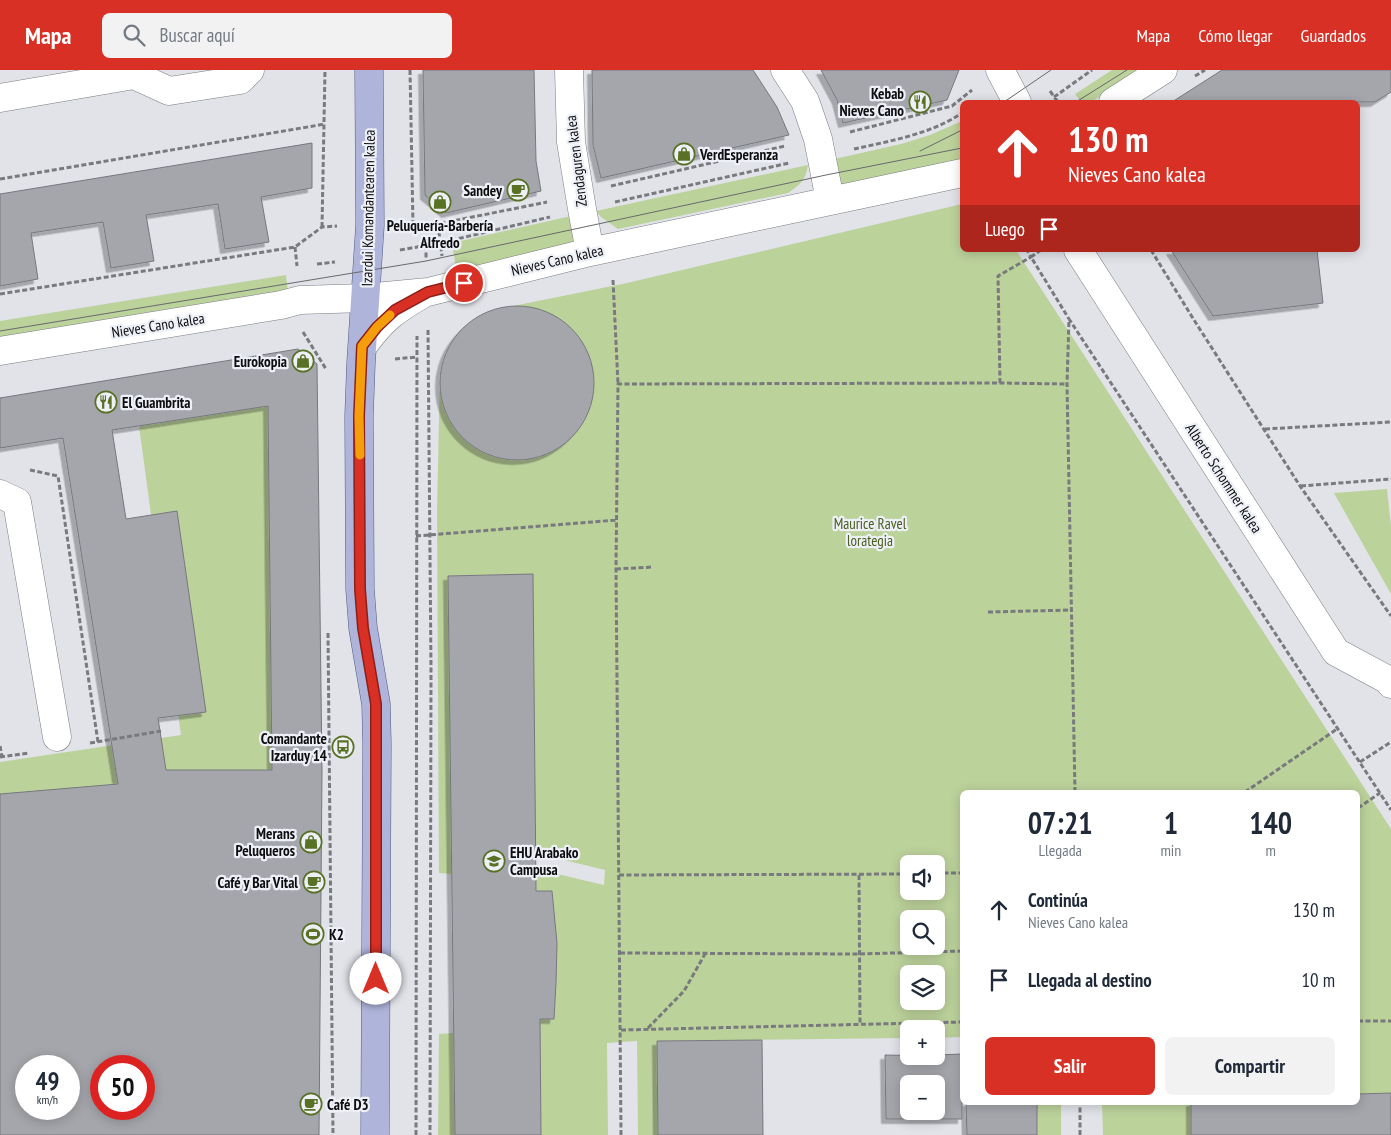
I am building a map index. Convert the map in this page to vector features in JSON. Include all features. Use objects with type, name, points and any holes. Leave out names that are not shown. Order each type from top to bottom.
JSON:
[{"type":"main road","name":"Izardui Komandantearen kalea","points":[[369,70],[370,224],[359,416],[360,589],[363,628],[376,704],[377,744],[375,1135]]},
{"type":"street","points":[[0,98],[134,75],[169,91],[240,80],[250,70]]},
{"type":"street","name":"Zendaguren kalea","points":[[569,70],[571,142],[590,252]]},
{"type":"street","points":[[785,70],[805,101],[820,148],[830,200]]},
{"type":"street","points":[[1000,70],[1016,100]]},
{"type":"street","points":[[1116,100],[1163,70]]},
{"type":"street","name":"Nieves Cano kalea","points":[[0,352],[281,305],[300,300],[365,298],[428,292],[590,252],[960,173]]},
{"type":"street","name":"Alberto Schommer kalea","points":[[1079,252],[1336,652],[1388,680],[1391,684]]},
{"type":"street","points":[[362,346],[377,327],[395,310],[428,292]]},
{"type":"street","points":[[0,494],[17,502],[57,737]]},
{"type":"path","points":[[322,228],[325,70]]},
{"type":"path","points":[[410,70],[413,224]]},
{"type":"path","points":[[1054,97],[1092,70]]},
{"type":"path","points":[[315,264],[369,257],[440,243],[580,202],[820,148],[952,106],[976,87]]},
{"type":"path","points":[[0,294],[295,247],[322,228],[370,224],[438,224],[580,202],[820,148],[898,140],[954,118],[960,114]]},
{"type":"path","points":[[0,179],[325,124]]},
{"type":"path","points":[[426,245],[431,679],[430,1135]]},
{"type":"path","points":[[1028,252],[1069,318],[1391,810]]},
{"type":"path","points":[[1000,383],[998,276],[1038,252]]},
{"type":"path","points":[[1152,252],[1300,486],[1391,616]]},
{"type":"path","points":[[297,267],[306,266]]},
{"type":"path","points":[[612,275],[618,384],[616,570],[620,1135]]},
{"type":"path","points":[[416,1135],[418,321],[427,318]]},
{"type":"path","points":[[1069,318],[1067,384],[1075,790]]},
{"type":"path","points":[[303,334],[326,367],[326,377]]},
{"type":"path","points":[[618,384],[1067,384]]},
{"type":"path","points":[[1265,429],[1391,422]]},
{"type":"path","points":[[29,469],[58,476],[98,742]]},
{"type":"path","points":[[1300,486],[1391,479]]},
{"type":"path","points":[[416,536],[617,520]]},
{"type":"path","points":[[616,570],[653,567]]},
{"type":"path","points":[[988,612],[1072,610]]},
{"type":"path","points":[[328,623],[334,1135]]},
{"type":"path","points":[[1248,790],[1337,729]]},
{"type":"path","points":[[1360,762],[1391,742]]},
{"type":"path","points":[[0,746],[2,757]]},
{"type":"path","points":[[1360,807],[1380,793]]},
{"type":"path","points":[[945,873],[960,873]]},
{"type":"path","points":[[859,874],[858,954],[860,1024]]},
{"type":"path","points":[[619,875],[900,874]]},
{"type":"path","points":[[620,953],[858,954],[960,951]]},
{"type":"path","points":[[648,1028],[684,991],[705,954]]},
{"type":"path","points":[[1360,1021],[1391,1021]]},
{"type":"path","points":[[620,1030],[960,1022]]},
{"type":"path","points":[[1080,1105],[1080,1135]]},
{"type":"green space","points":[[1112,70],[1141,70],[1094,100],[1080,100],[1075,94]]},
{"type":"green space","points":[[960,122],[960,161],[836,185],[830,160],[901,144],[930,135]]},
{"type":"green space","points":[[808,165],[802,182],[788,193],[618,229],[596,211]]},
{"type":"green space","name":"Maurice Ravel lorategia","points":[[960,204],[960,252],[1017,252],[1391,829],[1391,1093],[1360,1094],[1360,790],[960,790],[960,1037],[945,1038],[945,1020],[900,1020],[900,1038],[657,1041],[658,1135],[638,1135],[637,1041],[607,1043],[608,1135],[541,1135],[540,1019],[554,1019],[556,955],[552,891],[536,891],[536,869],[604,885],[605,870],[535,853],[533,574],[448,576],[452,874],[439,873],[437,512],[440,375],[453,341],[467,326],[498,309],[627,283]]},
{"type":"green space","points":[[571,216],[577,243],[457,274],[452,243]]},
{"type":"green space","points":[[286,275],[288,293],[0,340],[0,321]]},
{"type":"green space","points":[[268,405],[272,770],[0,794],[0,762],[181,735],[139,426]]},
{"type":"green space","points":[[1387,489],[1391,526],[1391,594],[1334,493]]},
{"type":"green space","points":[[454,1033],[455,1135],[438,1135],[439,1034]]},
{"type":"green space","points":[[1037,1105],[1061,1105],[1061,1135],[1037,1135]]},
{"type":"green space","points":[[1102,1105],[1191,1105],[1191,1135],[1103,1135]]},
{"type":"building","points":[[423,70],[534,70],[536,161],[541,191],[446,213],[425,195]]},
{"type":"building","points":[[592,70],[753,70],[777,107],[789,135],[601,178],[593,145]]},
{"type":"building","points":[[821,70],[959,70],[947,100],[843,123],[837,100]]},
{"type":"building","points":[[1222,70],[1391,70],[1391,92],[1375,102],[1360,102],[1360,100],[1175,100]]},
{"type":"building","points":[[312,143],[312,188],[261,197],[269,242],[225,249],[218,204],[146,215],[154,261],[111,268],[103,222],[31,233],[38,279],[0,286],[0,194]]},
{"type":"building","points":[[1172,252],[1317,252],[1323,303],[1213,316]]},
{"type":"building","points":[[517,306],[546,312],[560,319],[571,329],[581,340],[588,354],[594,383],[588,412],[581,426],[571,437],[560,447],[546,454],[517,460],[488,454],[474,447],[463,437],[453,426],[446,412],[440,383],[446,354],[453,340],[463,329],[474,319],[488,312]]},
{"type":"building","points":[[298,349],[317,364],[322,770],[319,1135],[0,1135],[0,794],[118,784],[63,438],[0,448],[0,398]],"holes":[[[268,406],[272,770],[166,770],[158,718],[206,712],[177,511],[126,519],[112,430]]]},
{"type":"building","name":"EHU Arabako Campusa","points":[[533,574],[536,891],[552,891],[557,943],[554,1019],[540,1019],[541,1135],[455,1135],[448,576]]},
{"type":"building","points":[[762,1040],[763,1135],[658,1135],[657,1041]]},
{"type":"building","points":[[960,1054],[960,1105],[962,1105],[962,1119],[945,1119],[945,1075],[900,1075],[900,1119],[886,1119],[885,1055],[900,1055],[900,1065],[945,1065],[945,1055]]},
{"type":"building","points":[[1391,1093],[1391,1135],[1191,1135],[1191,1105],[1360,1105],[1360,1094]]},
{"type":"building","points":[[966,1105],[1037,1105],[1037,1135],[967,1135]]},
{"type":"tram line","points":[[1007,100],[1051,70]]},
{"type":"tram line","points":[[1079,100],[1127,70]]},
{"type":"tram line","points":[[920,151],[960,131]]},
{"type":"tram line","points":[[0,331],[426,261],[826,175],[960,148]]},
{"type":"slow traffic","points":[[360,455],[359,416],[362,346],[377,327],[390,315]]},
{"type":"place","name":"Kebab Nieves Cano","points":[[920,102]]},
{"type":"place","name":"VerdEsperanza","points":[[684,154]]},
{"type":"place","name":"Sandey","points":[[518,190]]},
{"type":"place","name":"Peluquería-Barbería Alfredo","points":[[440,202]]},
{"type":"place","name":"Eurokopia","points":[[303,361]]},
{"type":"place","name":"El Guambrita","points":[[106,402]]},
{"type":"place","name":"Comandante Izarduy 14","points":[[343,747]]},
{"type":"place","name":"Merans Peluqueros","points":[[311,842]]},
{"type":"place","name":"EHU Arabako Campusa","points":[[494,861]]},
{"type":"place","name":"Café y Bar Vital","points":[[314,882]]},
{"type":"place","name":"K2","points":[[313,934]]},
{"type":"place","name":"Café D3","points":[[311,1104]]},
{"type":"route","points":[[376,979],[376,704],[363,628],[360,589],[359,416],[362,346],[377,327],[395,310],[428,292],[464,283]]}]
